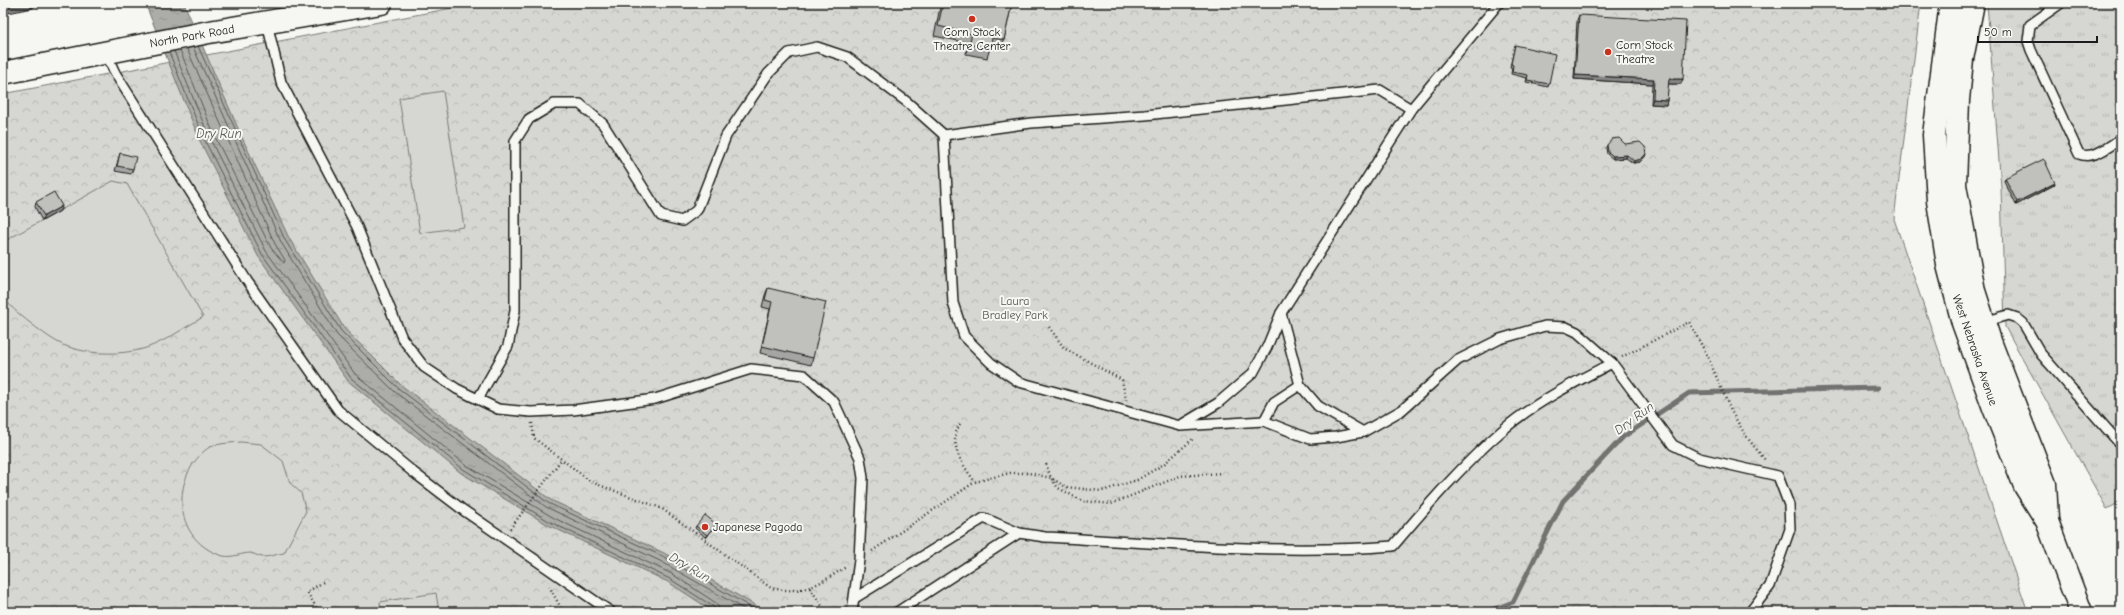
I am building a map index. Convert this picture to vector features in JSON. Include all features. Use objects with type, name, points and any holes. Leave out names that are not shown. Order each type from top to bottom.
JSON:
[{"type":"main road","name":"North Park Road","points":[[3,73],[209,32],[381,3]]},
{"type":"main road","name":"West Nebraska Avenue","points":[[1951,3],[1934,136],[1938,201],[1948,265],[1963,323],[1997,415],[2025,486],[2047,520],[2081,612]]},
{"type":"main road","name":"West Nebraska Avenue","points":[[1973,3],[1962,59],[1958,100],[1955,185],[1974,291],[1984,322],[2045,484],[2047,520]]},
{"type":"lane","points":[[1180,426],[1218,403],[1253,373],[1267,347],[1281,313],[1411,109],[1499,3]]},
{"type":"lane","points":[[2061,3],[2030,26],[2028,41],[2031,50],[2079,154],[2084,156],[2100,152],[2121,138]]},
{"type":"lane","points":[[267,23],[281,82],[357,227],[402,338],[424,367],[457,389],[498,409],[531,412],[573,410],[655,399],[750,369],[804,375],[834,402],[860,458],[863,478],[859,560],[852,612]]},
{"type":"lane","points":[[478,399],[508,346],[515,311],[515,142],[529,119],[554,104],[580,104],[603,124],[661,216],[682,221],[697,210],[726,136],[768,74],[789,53],[817,47],[847,58],[908,102],[944,135],[953,303],[964,336],[991,363],[1019,382],[1180,426],[1264,421],[1310,439],[1336,437],[1363,432],[1402,410],[1458,360],[1500,339],[1545,326],[1566,327],[1577,332],[1612,362],[1673,445],[1699,458],[1778,476],[1789,505],[1790,528],[1770,586],[1750,612]]},
{"type":"lane","points":[[106,53],[115,73],[247,281],[338,410],[413,472],[463,510],[611,612]]},
{"type":"lane","points":[[944,135],[1031,123],[1145,114],[1380,90],[1411,109]]},
{"type":"lane","points":[[1281,313],[1300,385],[1318,406],[1363,432]]},
{"type":"lane","points":[[1984,322],[2008,315],[2017,318],[2023,324],[2041,354],[2121,445]]},
{"type":"lane","points":[[855,598],[984,518],[1019,533],[1045,537],[1294,550],[1339,550],[1393,546],[1450,480],[1504,428],[1557,392],[1612,362]]},
{"type":"lane","points":[[1264,421],[1274,402],[1300,385]]},
{"type":"lane","points":[[897,612],[1019,533]]},
{"type":"path","points":[[1612,362],[1689,322],[1707,355],[1731,411],[1746,436],[1778,476]]},
{"type":"path","points":[[1049,327],[1064,348],[1122,380],[1129,412]]},
{"type":"path","points":[[531,412],[534,438],[591,482],[661,508],[772,588],[788,592],[810,588],[859,560],[975,482],[1010,473],[1029,473],[1051,478],[1066,487],[1082,490],[1102,491],[1137,480],[1164,464],[1200,433]]},
{"type":"path","points":[[960,424],[955,432],[957,448],[962,464],[975,482]]},
{"type":"path","points":[[516,521],[561,460]]},
{"type":"path","points":[[1046,464],[1051,478],[1058,488],[1083,501],[1111,504],[1180,476],[1221,473]]},
{"type":"path","points":[[323,612],[316,607],[307,592],[325,581]]},
{"type":"path","points":[[810,588],[822,606],[823,612]]},
{"type":"green space","name":"Laura Bradley Park","points":[[478,3],[1921,3],[1894,219],[2028,612],[3,612],[3,94]]},
{"type":"green space","points":[[1987,3],[2121,3],[2121,502],[2107,509],[2005,327],[2001,187]]},
{"type":"green space","points":[[443,91],[464,227],[420,233],[399,98]]},
{"type":"green space","points":[[113,181],[127,184],[203,317],[168,338],[146,348],[136,351],[113,353],[90,352],[69,347],[55,341],[29,322],[8,303],[3,296],[3,242]]},
{"type":"green space","points":[[241,442],[261,444],[283,461],[290,483],[301,493],[306,511],[284,553],[268,557],[260,557],[251,553],[223,556],[209,550],[198,541],[190,531],[184,518],[182,505],[183,491],[186,477],[193,464],[203,452],[210,447],[221,444]]},
{"type":"green space","points":[[436,593],[439,612],[381,612],[380,602]]},
{"type":"water","name":"Dry Run","points":[[145,3],[184,3],[240,133],[289,238],[344,328],[401,385],[551,500],[664,553],[767,612],[714,612],[668,582],[550,526],[461,473],[348,381],[258,256],[200,141]]},
{"type":"building","points":[[3,3],[16,3],[3,5]]},
{"type":"building","name":"Corn Stock Theatre Center","points":[[943,3],[1012,3],[1004,40],[992,38],[990,49],[969,44],[972,34],[938,26]]},
{"type":"building","points":[[1579,15],[1686,21],[1683,79],[1669,79],[1667,100],[1653,99],[1654,79],[1575,75]]},
{"type":"building","points":[[1515,45],[1555,54],[1549,84],[1527,80],[1528,75],[1512,72],[1513,65],[1511,64]]},
{"type":"building","points":[[1619,138],[1625,144],[1640,142],[1645,147],[1646,154],[1641,159],[1634,161],[1627,155],[1613,156],[1608,152],[1607,145],[1612,139]]},
{"type":"building","points":[[120,153],[136,157],[133,169],[117,166]]},
{"type":"building","points":[[2044,159],[2055,183],[2017,202],[2005,178]]},
{"type":"building","points":[[54,192],[62,206],[44,216],[36,202]]},
{"type":"building","points":[[768,288],[826,302],[813,358],[762,346],[772,302],[765,300]]},
{"type":"building","name":"Japanese Pagoda","points":[[705,515],[716,524],[707,535],[696,526]]},
{"type":"waterway","name":"Dry Run","points":[[1487,612],[1513,602],[1563,501],[1623,437],[1689,393],[1878,388]]},
{"type":"place","name":"Corn Stock Theatre Center","points":[[972,19]]},
{"type":"place","name":"Corn Stock Theatre","points":[[1608,52]]},
{"type":"place","name":"Japanese Pagoda","points":[[705,527]]}]
